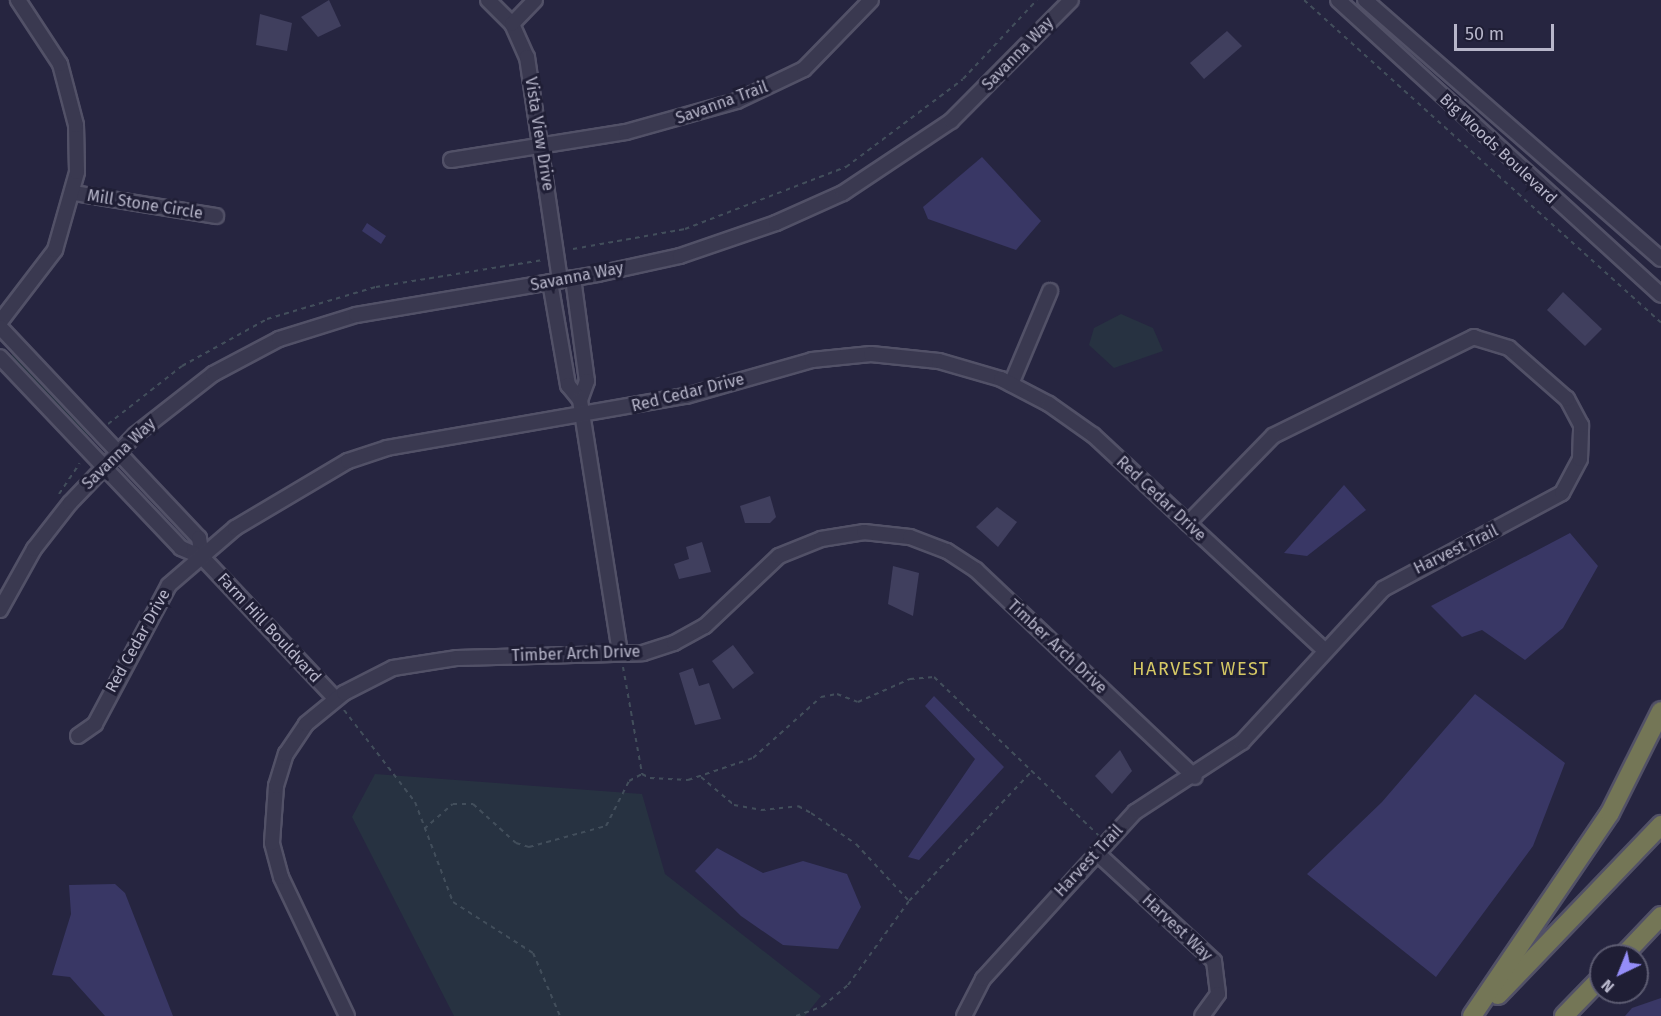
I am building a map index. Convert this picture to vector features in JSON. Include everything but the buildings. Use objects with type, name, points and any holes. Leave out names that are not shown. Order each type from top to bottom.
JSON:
[{"type":"highway","points":[[1472,1016],[1610,813],[1661,711]]},
{"type":"highway","points":[[1478,1016],[1661,825]]},
{"type":"highway","points":[[1634,944],[1661,916]]},
{"type":"highway","points":[[1564,1016],[1589,990]]},
{"type":"street","points":[[0,322],[55,250],[74,193],[78,144],[67,85],[45,34],[18,0]]},
{"type":"street","name":"Vista View Drive","points":[[488,0],[512,24],[527,57],[561,280],[568,385],[580,400]]},
{"type":"street","points":[[512,24],[535,0]]},
{"type":"street","name":"Savanna Trail","points":[[451,160],[626,132],[737,101],[804,69],[871,0]]},
{"type":"street","name":"Big Woods Boulevard","points":[[1338,0],[1661,295]]},
{"type":"street","name":"Big Woods Boulevard","points":[[1365,0],[1661,259]]},
{"type":"street","name":"Savanna Way","points":[[0,610],[34,549],[70,503],[119,452],[213,374],[279,339],[356,315],[561,280],[680,256],[843,193],[951,121],[1069,1]]},
{"type":"street","name":"Mill Stone Circle","points":[[74,193],[216,216]]},
{"type":"street","name":"Vista View Drive","points":[[561,280],[587,381],[580,400],[582,417],[620,653]]},
{"type":"street","points":[[1011,384],[1050,291]]},
{"type":"street","name":"Farm Hill Bouldvard","points":[[0,327],[199,538],[202,556]]},
{"type":"street","name":"Harvest Trail","points":[[964,1016],[983,979],[1135,812],[1195,777],[1242,742],[1324,650],[1396,579],[1527,516],[1569,485],[1580,459],[1582,432],[1572,405],[1503,344],[1487,338],[1466,340],[1273,436],[1188,523]]},
{"type":"street","name":"Red Cedar Drive","points":[[78,736],[95,723],[169,585],[202,556],[274,502],[348,461],[387,448],[582,417],[686,396],[812,360],[871,354],[939,361],[1011,384],[1093,435],[1324,650]]},
{"type":"street","name":"Farm Hill Bouldvard","points":[[0,357],[107,466],[181,548],[202,556],[336,699]]},
{"type":"street","name":"Timber Arch Drive","points":[[347,1016],[281,877],[272,843],[276,786],[286,754],[306,724],[336,699],[378,673],[440,660],[643,653],[705,626],[750,577],[779,556],[821,539],[864,532],[910,537],[976,570],[1195,777]]},
{"type":"street","name":"Harvest Way","points":[[1102,848],[1214,961],[1218,994],[1202,1016]]},
{"type":"path","points":[[573,249],[685,229],[846,167],[963,79],[1037,0]]},
{"type":"path","points":[[1304,0],[1661,323]]},
{"type":"path","points":[[620,653],[642,774]]},
{"type":"path","points":[[423,829],[453,804],[472,804],[516,843],[529,847],[606,826],[629,781],[642,774],[701,777],[753,758],[821,697],[837,694],[858,702],[910,679],[934,677],[1032,771],[1102,848]]},
{"type":"path","points":[[336,699],[415,802],[423,829],[453,902],[533,953],[560,1016]]},
{"type":"path","points":[[796,1016],[823,1006],[848,985],[909,901],[1032,771]]},
{"type":"path","points":[[701,777],[734,805],[761,810],[798,806],[811,813],[856,844],[909,901]]},
{"type":"shaded area","points":[[982,157],[1041,221],[1016,250],[928,219],[923,207]]},
{"type":"shaded area","points":[[367,223],[386,236],[381,244],[362,231]]},
{"type":"shaded area","points":[[1121,314],[1153,328],[1163,351],[1114,368],[1089,345],[1094,328]]},
{"type":"shaded area","points":[[14,353],[90,434],[86,438],[9,357]]},
{"type":"shaded area","points":[[1344,485],[1366,510],[1307,556],[1284,553]]},
{"type":"shaded area","points":[[1570,533],[1598,566],[1563,628],[1525,660],[1482,630],[1462,637],[1431,606]]},
{"type":"shaded area","points":[[1475,694],[1565,763],[1533,846],[1436,977],[1307,874],[1382,802]]},
{"type":"shaded area","points":[[934,696],[1004,767],[919,860],[908,857],[975,759],[925,706]]},
{"type":"shaded area","points":[[375,774],[642,794],[665,874],[821,996],[805,1016],[454,1016],[352,817]]},
{"type":"shaded area","points":[[717,848],[763,873],[803,861],[847,874],[861,907],[838,949],[783,945],[741,916],[695,871]]},
{"type":"shaded area","points":[[115,884],[125,893],[173,1016],[105,1016],[70,977],[52,975],[71,914],[69,885]]},
{"type":"shaded area","points":[[1661,998],[1661,1016],[1625,1016],[1632,1008]]},
{"type":"district","name":"HARVEST WEST","points":[[1201,669]]}]
